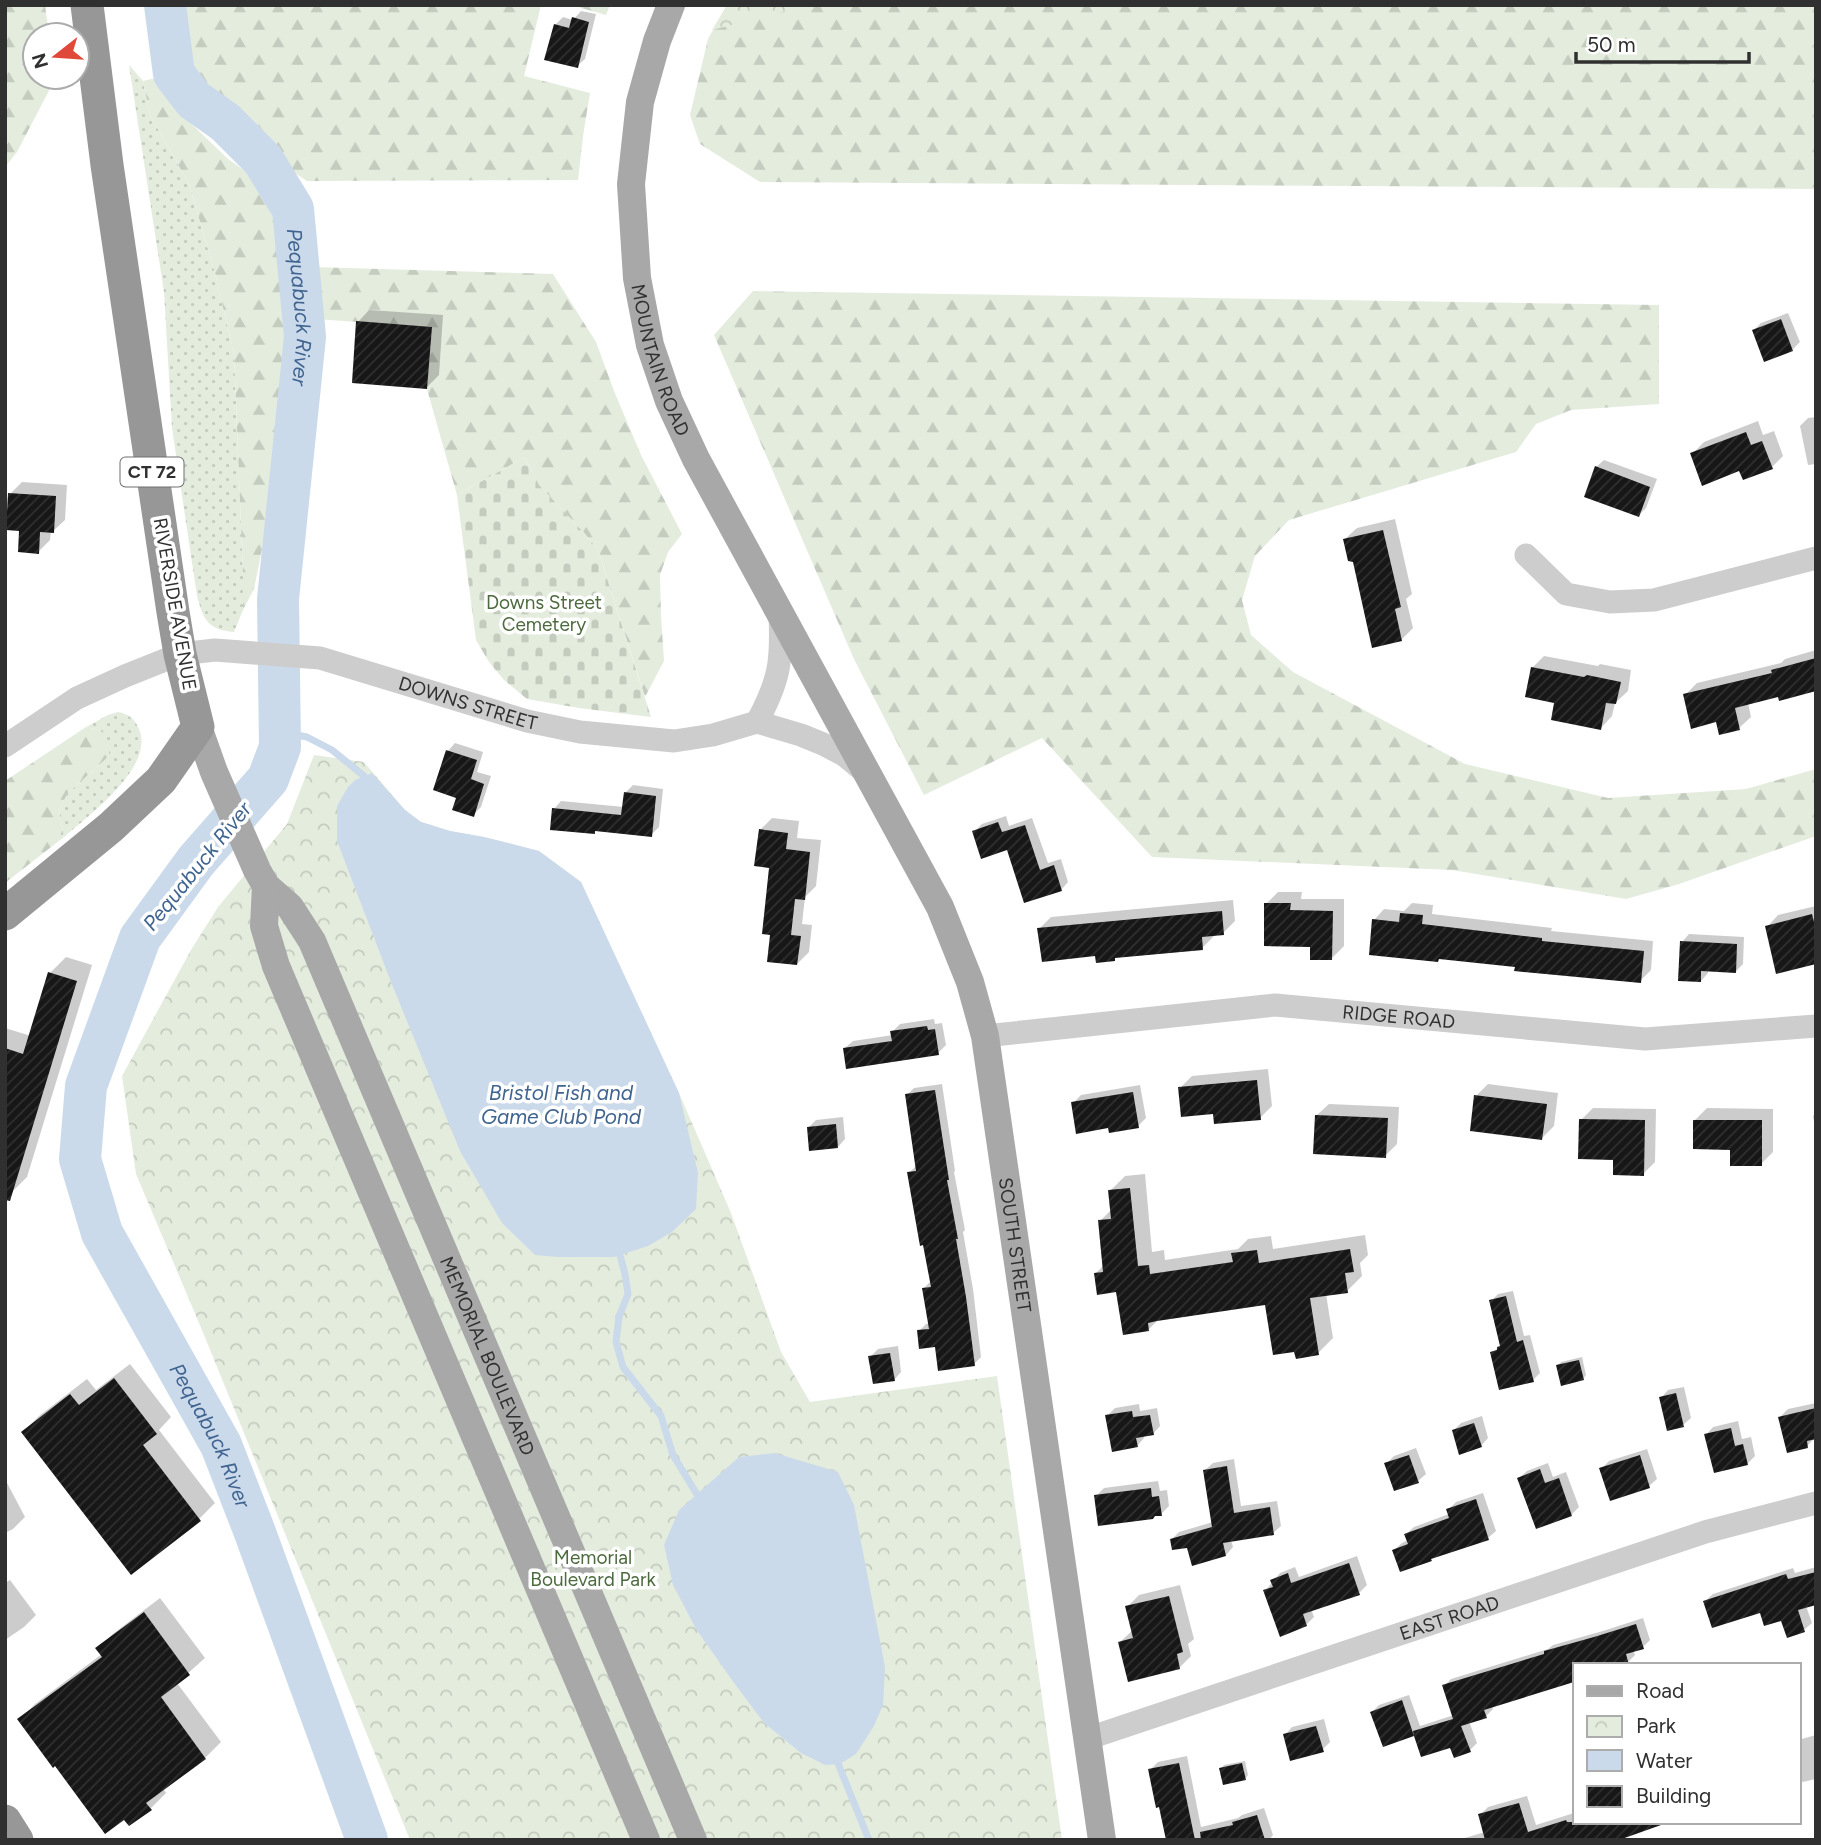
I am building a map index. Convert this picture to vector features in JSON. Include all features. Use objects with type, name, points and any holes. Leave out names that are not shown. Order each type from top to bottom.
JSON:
[{"type":"highway","name":"RIVERSIDE AVENUE","points":[[87,5],[109,179],[180,654],[198,727]]},
{"type":"highway","points":[[5,914],[111,827],[161,780],[198,727]]},
{"type":"highway","points":[[5,1821],[18,1840]]},
{"type":"main road","name":"MOUNTAIN ROAD","points":[[671,5],[657,41],[640,102],[631,184],[637,278],[650,345],[669,401],[696,459],[820,686]]},
{"type":"main road","name":"SOUTH STREET","points":[[820,686],[940,906],[970,982],[985,1036],[1102,1840]]},
{"type":"main road","name":"MEMORIAL BOULEVARD","points":[[198,727],[214,772],[261,878],[264,926],[276,966],[646,1840]]},
{"type":"main road","name":"MEMORIAL BOULEVARD","points":[[261,878],[290,907],[312,941],[693,1840]]},
{"type":"street","points":[[1526,555],[1566,594],[1610,602],[1654,600],[1816,558]]},
{"type":"street","points":[[780,614],[779,671],[768,702],[757,722],[823,744],[844,755],[868,774]]},
{"type":"street","name":"DOWNS STREET","points":[[5,746],[78,698],[127,675],[180,654],[215,650],[320,658],[527,721],[580,732],[674,741],[713,735],[757,722]]},
{"type":"street","name":"RIDGE ROAD","points":[[985,1036],[1275,1005],[1645,1039],[1816,1026]]},
{"type":"street","name":"EAST ROAD","points":[[1086,1740],[1681,1540],[1816,1503]]},
{"type":"green space","points":[[5,5],[45,5],[47,21],[21,21],[21,91],[49,91],[17,152],[5,167]]},
{"type":"green space","points":[[175,5],[541,5],[524,76],[590,93],[578,180],[307,181],[286,167],[229,104],[199,81],[180,49]]},
{"type":"green space","points":[[571,5],[610,5],[606,15]]},
{"type":"green space","points":[[727,5],[1816,5],[1816,189],[760,182],[700,144],[690,115],[708,39]]},
{"type":"green space","points":[[727,5],[809,5],[712,30]]},
{"type":"green space","points":[[129,65],[143,81],[150,115],[189,184],[215,273],[234,354],[243,610],[234,632],[212,626],[204,617],[197,596],[172,428],[164,292]]},
{"type":"green space","points":[[156,78],[174,107],[228,159],[248,173],[266,196],[278,228],[290,289],[293,337],[282,427],[254,589],[243,610],[234,354],[215,273],[189,184],[150,115],[143,81]]},
{"type":"green space","points":[[312,267],[553,274],[596,342],[641,455],[682,534],[668,552],[660,575],[664,661],[645,697],[598,550],[539,485],[525,457],[457,495],[427,389],[432,327],[315,319]]},
{"type":"green space","points":[[753,291],[1659,305],[1659,404],[1571,410],[1536,424],[1516,452],[1289,520],[1255,556],[1242,600],[1251,635],[1293,672],[1465,764],[1608,798],[1746,789],[1816,769],[1816,836],[1679,884],[1626,899],[1452,870],[1152,857],[1042,738],[924,795],[854,659],[714,335]]},
{"type":"green space","name":"Downs Street Cemetery","points":[[525,457],[539,485],[598,550],[651,717],[527,699],[504,680],[476,640],[457,495]]},
{"type":"green space","points":[[118,712],[130,717],[138,727],[142,742],[138,757],[118,788],[64,837],[59,811],[67,794],[109,756],[101,731],[86,727]]},
{"type":"green space","points":[[86,727],[101,731],[109,743],[109,756],[67,794],[59,811],[64,837],[5,883],[5,781]]},
{"type":"green space","name":"Memorial Boulevard Park","points":[[314,755],[364,762],[405,810],[421,822],[539,851],[581,882],[679,1093],[731,1213],[781,1352],[810,1402],[997,1376],[1062,1840],[410,1840],[136,1174],[122,1076],[191,950],[218,907],[287,824]]},
{"type":"water","name":"Bristol Fish and Game Club Pond","points":[[372,773],[405,810],[421,822],[539,851],[581,882],[679,1093],[698,1173],[696,1209],[672,1232],[648,1246],[614,1257],[558,1257],[535,1255],[502,1223],[460,1151],[337,841],[337,806],[355,780]]},
{"type":"water","points":[[775,1453],[838,1472],[854,1505],[885,1667],[883,1705],[874,1726],[856,1754],[840,1764],[825,1765],[801,1753],[764,1723],[696,1629],[673,1585],[664,1545],[679,1510],[739,1457]]},
{"type":"building","points":[[572,17],[589,22],[578,68],[544,60],[554,24],[569,28]]},
{"type":"building","points":[[1781,319],[1793,351],[1764,362],[1752,330]]},
{"type":"building","points":[[356,321],[432,327],[427,389],[352,383]]},
{"type":"building","points":[[1746,432],[1751,445],[1762,441],[1773,469],[1743,480],[1739,471],[1702,486],[1690,453]]},
{"type":"building","points":[[1595,466],[1650,487],[1639,517],[1584,497]]},
{"type":"building","points":[[8,493],[56,496],[54,533],[40,532],[39,554],[18,552],[19,531],[6,530]]},
{"type":"building","points":[[1383,530],[1401,607],[1395,609],[1402,641],[1372,648],[1353,562],[1348,561],[1343,539]]},
{"type":"building","points":[[1816,658],[1816,691],[1779,701],[1778,697],[1735,708],[1740,730],[1719,735],[1716,722],[1691,729],[1683,694],[1772,673],[1771,670]]},
{"type":"building","points":[[1531,667],[1621,682],[1616,704],[1606,703],[1601,730],[1551,720],[1554,703],[1525,697]]},
{"type":"building","points":[[446,750],[477,760],[471,779],[484,784],[474,817],[452,810],[456,798],[433,790]]},
{"type":"building","points":[[624,792],[656,796],[652,837],[550,830],[552,808],[621,815]]},
{"type":"building","points":[[998,822],[1002,832],[1025,825],[1040,870],[1054,865],[1062,891],[1024,903],[1007,850],[981,859],[972,831]]},
{"type":"building","points":[[759,829],[788,833],[786,849],[810,852],[805,900],[795,899],[791,935],[801,936],[797,965],[767,962],[770,935],[762,934],[769,868],[754,866]]},
{"type":"building","points":[[1264,903],[1291,903],[1290,910],[1333,911],[1332,960],[1310,960],[1310,947],[1264,946]]},
{"type":"building","points":[[1222,911],[1224,935],[1202,937],[1203,950],[1115,958],[1115,961],[1096,963],[1095,956],[1042,962],[1037,928]]},
{"type":"building","points":[[1400,913],[1423,915],[1422,924],[1542,938],[1542,941],[1644,951],[1641,983],[1514,971],[1515,967],[1439,959],[1438,962],[1369,955],[1372,919],[1399,922]]},
{"type":"building","points":[[1812,914],[1816,930],[1816,964],[1776,974],[1765,926]]},
{"type":"building","points":[[1680,941],[1737,944],[1736,973],[1701,971],[1701,982],[1678,981]]},
{"type":"building","points":[[48,972],[77,981],[10,1201],[5,1200],[5,1048],[23,1054]]},
{"type":"building","points":[[927,1026],[928,1030],[935,1029],[939,1055],[846,1069],[843,1048],[892,1041],[890,1031]]},
{"type":"building","points":[[1257,1080],[1261,1120],[1214,1124],[1213,1114],[1181,1117],[1178,1087]]},
{"type":"building","points":[[935,1090],[975,1366],[938,1371],[935,1347],[919,1349],[917,1330],[929,1329],[922,1288],[931,1287],[923,1245],[920,1246],[907,1172],[916,1171],[905,1094]]},
{"type":"building","points":[[1133,1092],[1139,1128],[1109,1133],[1108,1128],[1076,1134],[1071,1102]]},
{"type":"building","points":[[1474,1095],[1547,1104],[1542,1140],[1470,1131]]},
{"type":"building","points":[[1315,1115],[1388,1118],[1386,1158],[1313,1154]]},
{"type":"building","points":[[1579,1119],[1645,1120],[1644,1176],[1613,1175],[1613,1160],[1578,1159]]},
{"type":"building","points":[[1693,1120],[1762,1120],[1762,1166],[1730,1166],[1730,1150],[1693,1149]]},
{"type":"building","points":[[836,1124],[838,1148],[809,1151],[807,1127]]},
{"type":"building","points":[[1130,1188],[1138,1266],[1149,1265],[1150,1274],[1233,1262],[1231,1253],[1257,1250],[1259,1263],[1350,1249],[1354,1272],[1345,1273],[1348,1293],[1310,1298],[1319,1355],[1296,1359],[1294,1352],[1273,1355],[1265,1305],[1157,1321],[1148,1323],[1149,1331],[1123,1335],[1116,1292],[1097,1295],[1094,1273],[1103,1272],[1098,1220],[1111,1219],[1108,1190]]},
{"type":"building","points":[[1506,1296],[1517,1342],[1523,1340],[1534,1382],[1499,1390],[1490,1352],[1500,1346],[1489,1300]]},
{"type":"building","points":[[890,1353],[895,1381],[873,1384],[868,1356]]},
{"type":"building","points":[[1579,1360],[1584,1380],[1561,1386],[1556,1365]]},
{"type":"building","points":[[114,1378],[157,1434],[143,1445],[201,1521],[131,1575],[21,1432],[70,1394],[79,1405]]},
{"type":"building","points":[[1676,1393],[1684,1427],[1667,1431],[1659,1397]]},
{"type":"building","points":[[1816,1408],[1816,1439],[1807,1441],[1808,1448],[1787,1453],[1778,1417]]},
{"type":"building","points":[[1132,1411],[1133,1417],[1150,1415],[1154,1435],[1136,1438],[1138,1447],[1112,1452],[1105,1415]]},
{"type":"building","points":[[1474,1423],[1482,1447],[1459,1455],[1452,1430]]},
{"type":"building","points":[[1731,1428],[1735,1446],[1743,1444],[1748,1465],[1714,1473],[1704,1434]]},
{"type":"building","points":[[1409,1455],[1419,1483],[1394,1491],[1384,1463]]},
{"type":"building","points":[[1640,1455],[1650,1488],[1610,1501],[1599,1468]]},
{"type":"building","points":[[1227,1466],[1234,1513],[1270,1507],[1274,1535],[1223,1543],[1226,1556],[1192,1566],[1187,1548],[1172,1550],[1170,1539],[1212,1527],[1203,1470]]},
{"type":"building","points":[[1540,1469],[1545,1483],[1559,1478],[1572,1516],[1536,1529],[1517,1478]]},
{"type":"building","points":[[1151,1488],[1152,1497],[1159,1496],[1162,1516],[1098,1526],[1094,1495]]},
{"type":"building","points":[[1476,1499],[1489,1540],[1400,1572],[1392,1550],[1408,1544],[1404,1534],[1449,1518],[1446,1509]]},
{"type":"building","points":[[1349,1563],[1360,1595],[1303,1614],[1307,1626],[1280,1637],[1263,1590],[1273,1587],[1270,1580],[1288,1573],[1291,1583]]},
{"type":"building","points":[[1816,1572],[1816,1605],[1798,1610],[1805,1632],[1787,1638],[1781,1621],[1764,1626],[1760,1613],[1712,1628],[1703,1601],[1786,1574],[1788,1579]]},
{"type":"building","points":[[1169,1596],[1183,1652],[1177,1654],[1180,1669],[1128,1682],[1118,1642],[1133,1638],[1125,1606]]},
{"type":"building","points":[[144,1612],[190,1675],[161,1697],[206,1759],[146,1803],[152,1810],[129,1826],[124,1820],[105,1834],[17,1719],[102,1657],[95,1648]]},
{"type":"building","points":[[1636,1624],[1644,1649],[1626,1654],[1628,1663],[1573,1663],[1573,1682],[1484,1710],[1487,1718],[1461,1726],[1471,1752],[1454,1758],[1450,1748],[1421,1757],[1413,1731],[1453,1719],[1442,1685]]},
{"type":"building","points":[[1402,1700],[1414,1736],[1383,1747],[1370,1712]]},
{"type":"building","points":[[1316,1726],[1324,1752],[1290,1761],[1283,1734]]},
{"type":"building","points":[[1179,1763],[1195,1840],[1166,1840],[1159,1807],[1156,1808],[1148,1769]]},
{"type":"building","points":[[1242,1763],[1246,1780],[1223,1785],[1219,1768]]},
{"type":"building","points":[[1519,1803],[1528,1832],[1566,1820],[1573,1824],[1661,1825],[1619,1840],[1485,1840],[1478,1814]]},
{"type":"building","points":[[1257,1815],[1265,1840],[1201,1840],[1200,1832],[1233,1825],[1232,1822]]},
{"type":"waterway","name":"Pequabuck River","points":[[165,5],[174,74],[194,100],[225,122],[263,160],[293,209],[305,337],[278,599],[280,747],[268,779],[196,861],[140,938],[86,1086],[80,1159],[102,1233],[221,1445],[367,1840]]},
{"type":"waterway","points":[[280,732],[307,737],[332,750],[364,776],[367,782]]},
{"type":"waterway","points":[[615,1246],[620,1255],[628,1294],[619,1317],[616,1342],[623,1367],[661,1416],[673,1455],[701,1501]]},
{"type":"waterway","points":[[835,1756],[869,1840]]}]
